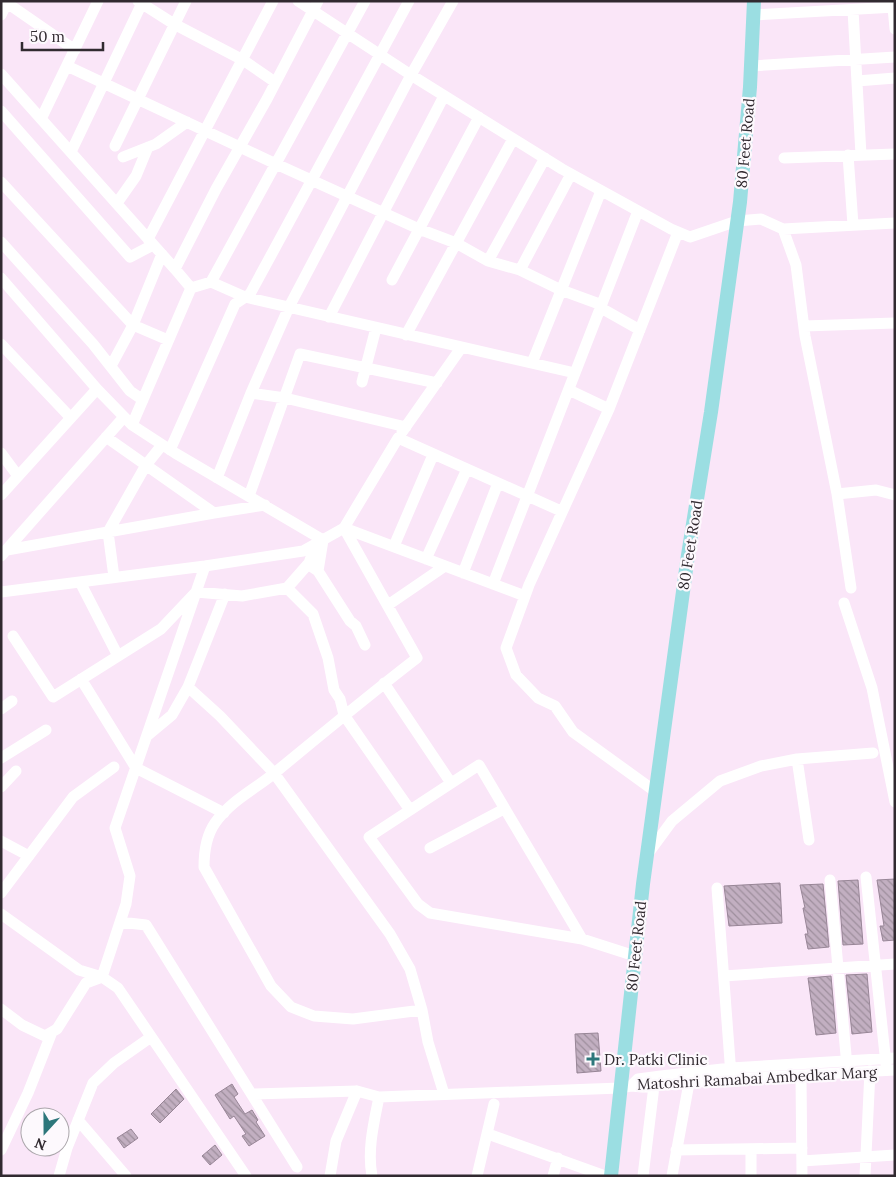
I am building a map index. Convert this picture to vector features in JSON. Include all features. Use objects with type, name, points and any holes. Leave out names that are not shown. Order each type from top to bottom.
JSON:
[{"type":"main road","name":"80 Feet Road","points":[[611,1176],[626,1087],[635,956],[647,855],[688,555],[712,412],[737,221],[751,66],[753,8]]},
{"type":"street","points":[[41,119],[98,1]]},
{"type":"street","points":[[115,146],[186,1]]},
{"type":"street","points":[[1,111],[130,257],[151,242],[273,1]]},
{"type":"street","points":[[298,1],[315,6],[347,34],[571,174],[690,237],[737,221],[761,219],[783,229],[895,223]]},
{"type":"street","points":[[211,282],[365,1]]},
{"type":"street","points":[[114,577],[108,532],[146,465],[166,447],[235,304],[250,294],[409,1]]},
{"type":"street","points":[[217,478],[251,393],[289,308],[411,75],[453,1]]},
{"type":"street","points":[[1,15],[7,2],[75,50]]},
{"type":"street","points":[[71,152],[141,2],[174,24],[243,60],[276,82]]},
{"type":"street","points":[[175,269],[315,6]]},
{"type":"street","points":[[846,7],[856,59],[861,155]]},
{"type":"street","points":[[753,8],[894,7],[895,29]]},
{"type":"street","points":[[751,66],[895,57]]},
{"type":"street","points":[[67,66],[276,164],[419,229],[456,243],[488,261],[520,270],[561,290],[602,305]]},
{"type":"street","points":[[1,74],[191,288]]},
{"type":"street","points":[[857,81],[895,78]]},
{"type":"street","points":[[329,317],[444,96]]},
{"type":"street","points":[[392,280],[478,117]]},
{"type":"street","points":[[123,156],[156,144],[187,122]]},
{"type":"street","points":[[406,335],[513,139]]},
{"type":"street","points":[[116,203],[136,176],[148,147]]},
{"type":"street","points":[[784,158],[895,154]]},
{"type":"street","points":[[848,156],[852,225]]},
{"type":"street","points":[[488,261],[545,158]]},
{"type":"street","points":[[520,270],[571,174]]},
{"type":"street","points":[[1,182],[133,325],[168,340]]},
{"type":"street","points":[[532,364],[601,191]]},
{"type":"street","points":[[493,584],[638,211]]},
{"type":"street","points":[[783,229],[796,265],[804,326],[837,494],[851,588]]},
{"type":"street","points":[[656,792],[573,732],[555,706],[538,698],[516,675],[506,648],[525,596],[561,511],[609,409],[678,232]]},
{"type":"street","points":[[2,243],[111,366],[130,391],[143,400]]},
{"type":"street","points":[[111,366],[133,325],[162,254]]},
{"type":"street","points":[[1,278],[97,389],[128,421],[166,447],[265,505],[320,542]]},
{"type":"street","points":[[4,553],[106,437],[128,421],[143,400],[191,288],[211,282],[245,297],[289,308],[575,373]]},
{"type":"street","points":[[602,305],[601,308],[640,330]]},
{"type":"street","points":[[804,326],[895,323]]},
{"type":"street","points":[[362,382],[376,328]]},
{"type":"street","points":[[1,344],[70,417]]},
{"type":"street","points":[[1,592],[205,566],[303,551],[344,528],[398,438],[462,348]]},
{"type":"street","points":[[249,496],[300,354],[437,383]]},
{"type":"street","points":[[1,495],[97,389]]},
{"type":"street","points":[[569,390],[609,409]]},
{"type":"street","points":[[251,393],[284,398],[406,427]]},
{"type":"street","points":[[106,437],[214,512]]},
{"type":"street","points":[[398,438],[561,511]]},
{"type":"street","points":[[1,453],[18,476]]},
{"type":"street","points":[[394,546],[433,455]]},
{"type":"street","points":[[426,559],[467,469]]},
{"type":"street","points":[[463,572],[498,483]]},
{"type":"street","points":[[837,494],[876,490],[895,495]]},
{"type":"street","points":[[4,553],[214,512],[265,505]]},
{"type":"street","points":[[344,528],[525,596]]},
{"type":"street","points":[[344,528],[417,658],[274,773],[234,801],[215,823],[205,847],[204,867],[271,986],[291,1007],[314,1016],[353,1019],[422,1010]]},
{"type":"street","points":[[196,592],[242,596],[287,588],[313,567],[320,542]]},
{"type":"street","points":[[102,977],[126,904],[130,876],[115,828],[205,566]]},
{"type":"street","points":[[388,605],[445,566]]},
{"type":"street","points":[[313,567],[350,621],[356,626],[365,646]]},
{"type":"street","points":[[80,582],[118,656]]},
{"type":"street","points":[[287,588],[313,614],[328,658],[334,690],[340,699],[344,715],[410,810]]},
{"type":"street","points":[[13,636],[53,697],[161,629],[196,592]]},
{"type":"street","points":[[147,736],[172,715],[188,687],[224,594]]},
{"type":"street","points":[[844,603],[872,688],[895,802]]},
{"type":"street","points":[[81,679],[136,768],[224,813]]},
{"type":"street","points":[[384,683],[451,783]]},
{"type":"street","points":[[188,687],[220,716],[274,773],[390,934],[410,969],[422,1010],[428,1042],[444,1094]]},
{"type":"street","points":[[1,710],[12,702]]},
{"type":"street","points":[[1,758],[46,730]]},
{"type":"street","points":[[647,855],[672,821],[720,781],[761,766],[797,759],[873,753]]},
{"type":"street","points":[[797,759],[809,840]]},
{"type":"street","points":[[582,939],[479,765],[369,837],[418,904],[430,913],[582,939],[635,956]]},
{"type":"street","points":[[1,893],[73,797],[114,767]]},
{"type":"street","points":[[1,787],[16,771]]},
{"type":"street","points":[[430,848],[504,809]]},
{"type":"street","points":[[1,841],[29,856]]},
{"type":"street","points":[[866,877],[891,1070]]},
{"type":"street","points":[[830,880],[848,1073]]},
{"type":"street","points":[[717,888],[731,1074]]},
{"type":"street","points":[[1,914],[79,970],[102,977],[118,988],[246,1176]]},
{"type":"street","points":[[120,922],[146,925],[297,1166]]},
{"type":"street","points":[[724,976],[895,964]]},
{"type":"street","points":[[1,1009],[22,1025],[46,1036],[57,1029],[86,983],[102,977]]},
{"type":"street","points":[[1,1150],[28,1093],[52,1032]]},
{"type":"street","points":[[59,1176],[67,1148],[93,1083],[114,1063],[151,1037]]},
{"type":"street","points":[[626,1087],[638,1079],[731,1074],[847,1060],[890,1058]]},
{"type":"street","name":"Matoshri Ramabai Ambedkar Marg","points":[[252,1094],[357,1091],[379,1097],[654,1086],[731,1074],[801,1076],[891,1070]]},
{"type":"street","points":[[865,1176],[870,1071]]},
{"type":"street","points":[[801,1076],[802,1176]]},
{"type":"street","points":[[672,1176],[688,1082]]},
{"type":"street","points":[[643,1176],[654,1086]]},
{"type":"street","points":[[330,1176],[336,1141],[357,1091]]},
{"type":"street","points":[[372,1176],[370,1166],[372,1135],[379,1097]]},
{"type":"street","points":[[477,1176],[494,1104]]},
{"type":"street","points":[[78,1120],[126,1176]]},
{"type":"street","points":[[488,1134],[605,1176]]},
{"type":"street","points":[[676,1150],[802,1148]]},
{"type":"street","points":[[751,1149],[751,1176]]},
{"type":"street","points":[[802,1161],[895,1155]]},
{"type":"street","points":[[553,1176],[558,1158]]},
{"type":"building","points":[[895,879],[895,940],[883,941],[880,926],[884,926],[877,880]]},
{"type":"building","points":[[858,880],[863,944],[843,945],[838,881]]},
{"type":"building","points":[[780,883],[782,923],[729,926],[724,886]]},
{"type":"building","points":[[823,884],[829,947],[808,949],[805,934],[808,934],[803,908],[805,908],[800,885]]},
{"type":"building","points":[[867,974],[872,1032],[852,1034],[846,975]]},
{"type":"building","points":[[831,976],[836,1033],[816,1035],[808,978]]},
{"type":"building","points":[[598,1033],[601,1071],[577,1073],[575,1034]]},
{"type":"building","points":[[232,1084],[238,1094],[234,1097],[245,1114],[252,1110],[258,1120],[256,1122],[265,1136],[249,1146],[242,1136],[246,1134],[234,1116],[230,1119],[215,1095]]},
{"type":"building","points":[[176,1089],[184,1099],[160,1123],[151,1114]]},
{"type":"building","points":[[131,1129],[138,1138],[124,1148],[117,1138]]},
{"type":"building","points":[[215,1145],[222,1155],[210,1165],[202,1156]]},
{"type":"place","name":"Dr. Patki Clinic","points":[[593,1059]]}]
